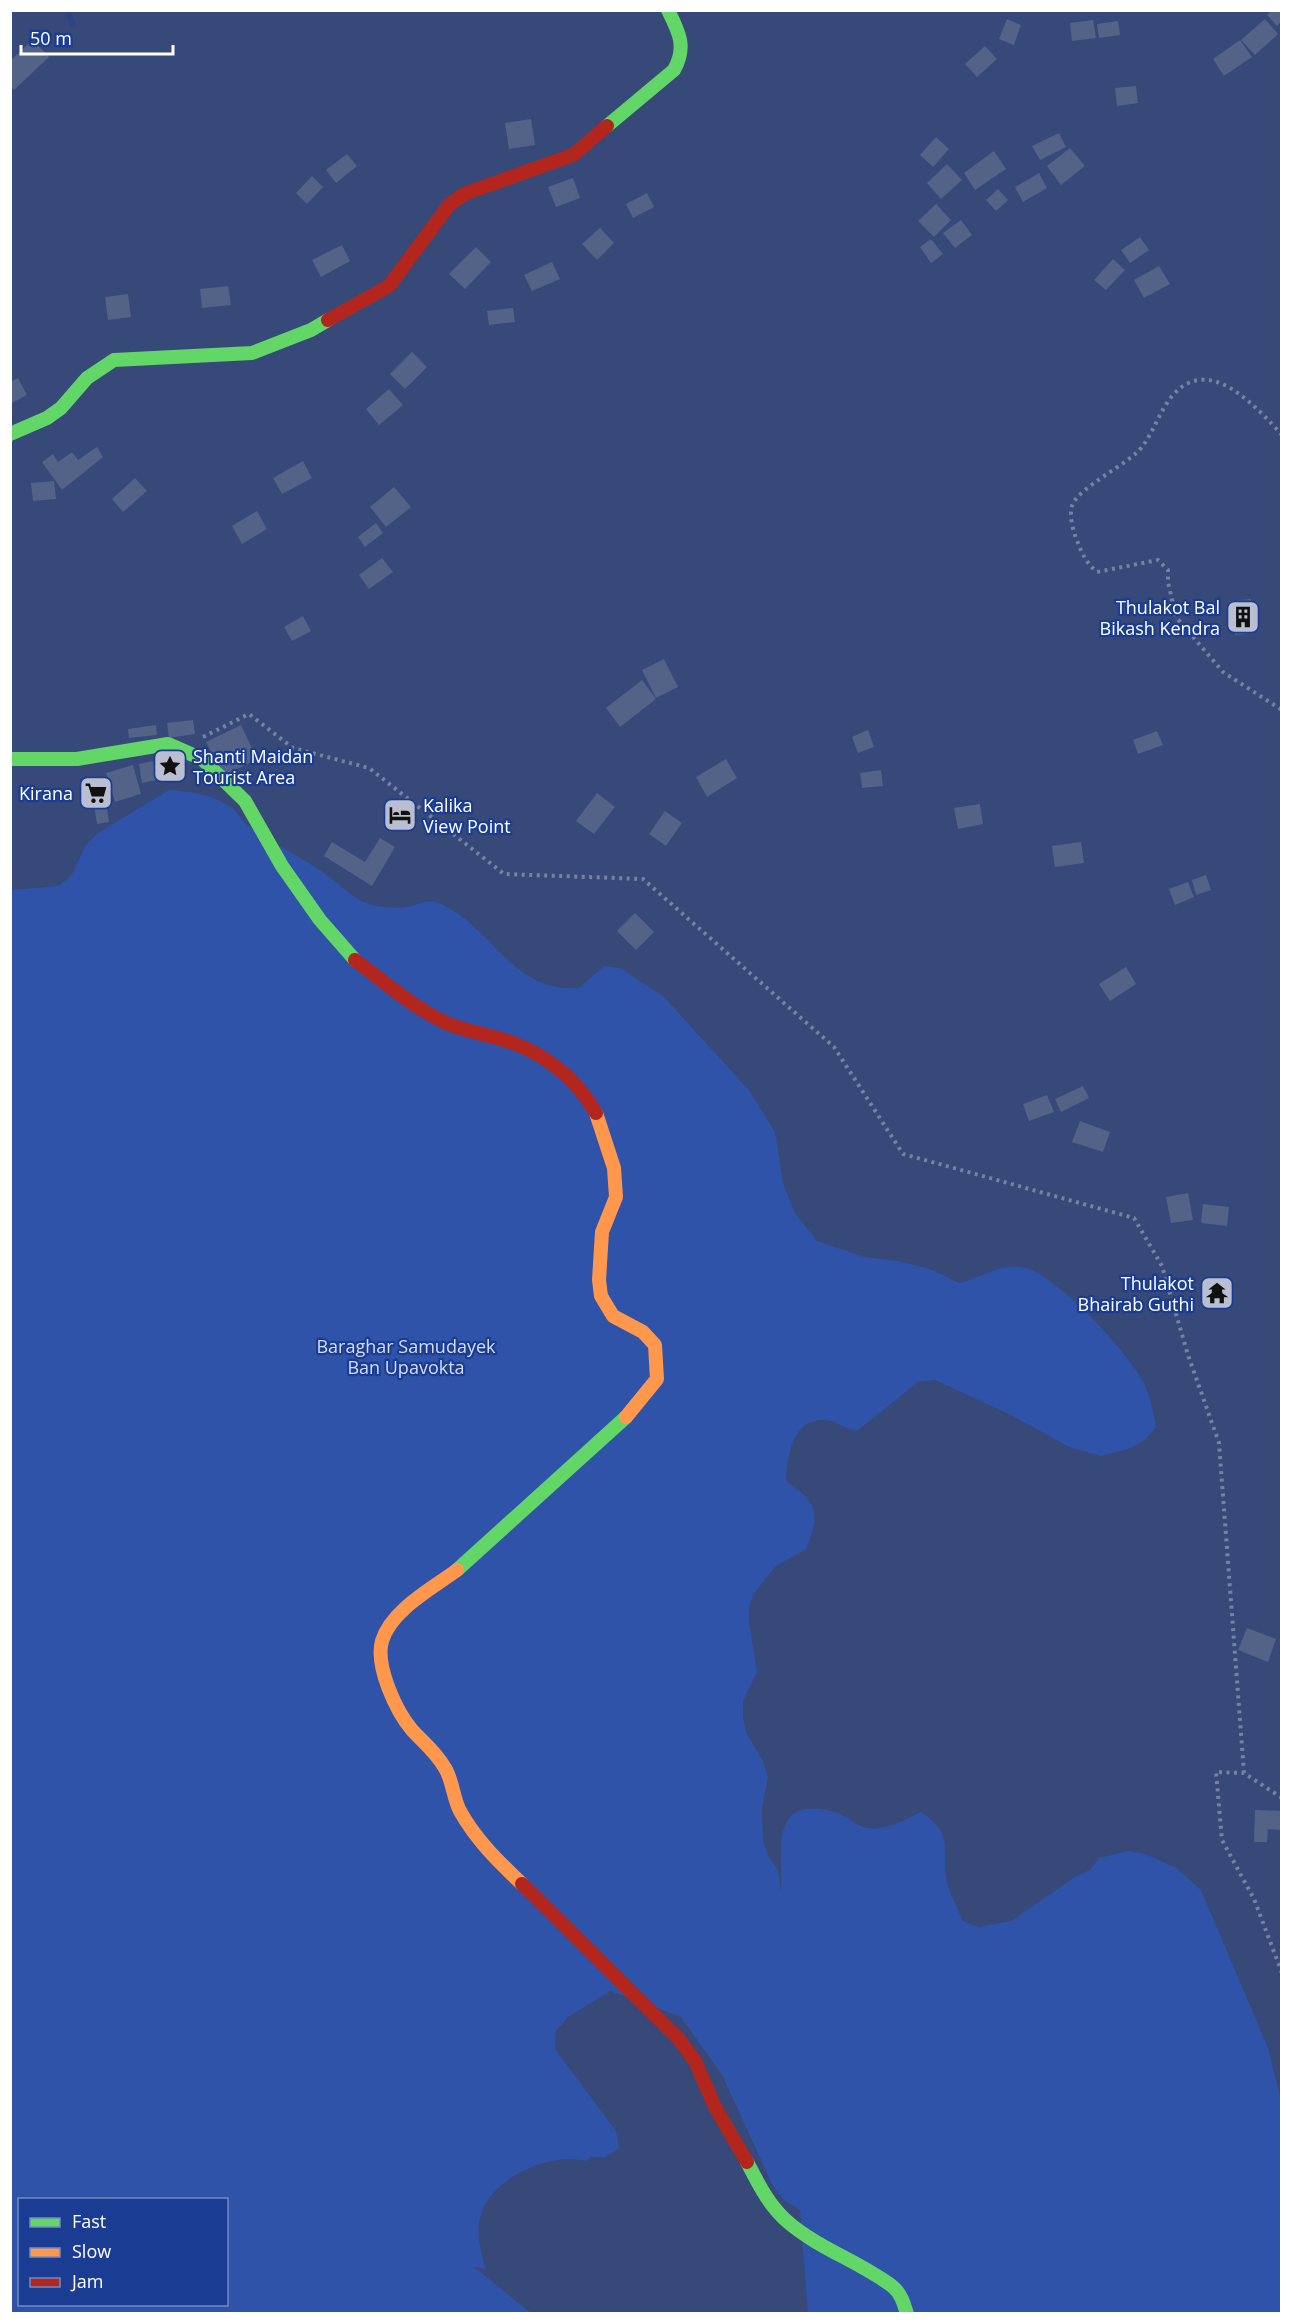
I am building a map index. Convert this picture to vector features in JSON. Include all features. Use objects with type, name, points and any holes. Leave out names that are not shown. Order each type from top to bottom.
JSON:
[{"type":"main road","points":[[10,434],[47,418],[61,408],[87,378],[114,360],[252,353],[311,330],[388,286],[449,205],[464,194],[573,155],[674,70],[682,57],[684,47],[668,10]]},
{"type":"main road","points":[[10,759],[77,759],[168,744],[181,747],[202,759],[245,801],[282,866],[320,920],[355,960],[404,998],[446,1022],[481,1036],[512,1043],[546,1059],[572,1080],[589,1101],[600,1121],[614,1168],[616,1197],[602,1232],[599,1280],[601,1296],[613,1316],[642,1332],[655,1345],[657,1379],[631,1412],[567,1468],[510,1524],[470,1560],[405,1609],[390,1626],[382,1641],[382,1674],[411,1729],[433,1749],[447,1771],[459,1809],[481,1844],[684,2046],[695,2061],[715,2107],[734,2137],[769,2204],[812,2240],[893,2287],[903,2300],[907,2313]]},
{"type":"path","points":[[1281,435],[1232,387],[1207,379],[1188,384],[1173,395],[1141,448],[1081,495],[1072,506],[1073,528],[1085,561],[1097,572],[1158,560],[1168,570],[1168,582],[1176,617],[1223,672],[1281,710]]},
{"type":"path","points":[[181,747],[249,714],[293,748],[369,768],[504,874],[643,879],[834,1047],[903,1154],[1134,1218],[1162,1266],[1188,1355],[1219,1443],[1244,1773]]},
{"type":"path","points":[[1281,1798],[1244,1773],[1216,1772],[1222,1840],[1254,1899],[1281,1973]]},
{"type":"green space","name":"Baraghar Samudayek Ban Upavokta","points":[[169,790],[185,791],[226,804],[253,829],[318,869],[363,902],[394,908],[427,901],[441,904],[460,915],[520,970],[536,980],[556,987],[579,988],[604,966],[620,968],[663,996],[748,1089],[775,1132],[783,1183],[795,1213],[817,1241],[864,1257],[898,1261],[930,1269],[959,1283],[997,1269],[1021,1267],[1035,1272],[1069,1296],[1120,1349],[1144,1384],[1151,1402],[1156,1427],[1145,1440],[1131,1448],[1101,1456],[1069,1447],[1011,1415],[935,1380],[918,1382],[857,1431],[826,1420],[815,1421],[799,1431],[790,1450],[786,1481],[805,1496],[814,1510],[811,1537],[806,1549],[776,1566],[755,1592],[749,1606],[749,1622],[757,1672],[743,1701],[743,1717],[746,1732],[763,1761],[768,1777],[762,1808],[763,1841],[769,1857],[778,1870],[781,1892],[781,1844],[784,1830],[789,1819],[799,1811],[814,1809],[835,1812],[868,1828],[882,1828],[896,1824],[921,1812],[940,1829],[945,1845],[948,1886],[963,1921],[979,1927],[1011,1921],[1075,1877],[1090,1870],[1099,1858],[1128,1851],[1145,1854],[1176,1868],[1201,1890],[1268,2048],[1281,2100],[1281,2313],[808,2313],[800,2210],[784,2200],[773,2186],[722,2075],[681,2017],[610,1991],[568,2017],[556,2031],[555,2049],[616,2131],[619,2148],[606,2157],[590,2157],[586,2161],[555,2160],[522,2171],[495,2191],[480,2218],[479,2237],[486,2269],[474,2267],[531,2313],[11,2313],[10,890],[58,886],[71,876],[86,845],[98,833]]},
{"type":"building","points":[[1272,10],[1282,10],[1282,21],[1277,26],[1267,15]]},
{"type":"building","points":[[1007,19],[1021,25],[1014,45],[999,39]]},
{"type":"building","points":[[1265,19],[1278,34],[1255,55],[1241,40]]},
{"type":"building","points":[[1093,20],[1096,38],[1072,41],[1070,23]]},
{"type":"building","points":[[1118,21],[1120,35],[1099,38],[1097,24]]},
{"type":"building","points":[[33,40],[49,57],[14,90],[10,86],[10,61]]},
{"type":"building","points":[[1240,40],[1252,57],[1224,76],[1213,59]]},
{"type":"building","points":[[985,46],[997,59],[977,77],[965,64]]},
{"type":"building","points":[[1136,86],[1138,103],[1117,106],[1115,88]]},
{"type":"building","points":[[531,119],[535,145],[509,149],[505,123]]},
{"type":"building","points":[[1059,133],[1066,147],[1040,160],[1032,146]]},
{"type":"building","points":[[936,137],[949,149],[933,167],[920,155]]},
{"type":"building","points":[[1070,148],[1085,166],[1061,185],[1047,166]]},
{"type":"building","points":[[994,151],[1006,169],[975,190],[964,173]]},
{"type":"building","points":[[347,154],[357,166],[336,183],[326,170]]},
{"type":"building","points":[[947,164],[962,180],[941,199],[927,183]]},
{"type":"building","points":[[1039,173],[1047,188],[1023,202],[1015,187]]},
{"type":"building","points":[[312,176],[323,187],[307,204],[296,193]]},
{"type":"building","points":[[573,178],[580,198],[556,207],[548,187]]},
{"type":"building","points":[[998,189],[1008,200],[996,211],[986,200]]},
{"type":"building","points":[[647,193],[654,207],[633,218],[626,204]]},
{"type":"building","points":[[936,204],[951,220],[934,237],[918,221]]},
{"type":"building","points":[[961,220],[972,235],[955,248],[943,233]]},
{"type":"building","points":[[600,228],[614,243],[597,260],[582,244]]},
{"type":"building","points":[[1140,237],[1149,250],[1130,263],[1121,250]]},
{"type":"building","points":[[931,239],[943,254],[931,263],[920,247]]},
{"type":"building","points":[[342,245],[350,261],[321,277],[312,260]]},
{"type":"building","points":[[476,247],[491,262],[465,289],[449,274]]},
{"type":"building","points":[[1113,259],[1125,270],[1106,290],[1094,280]]},
{"type":"building","points":[[552,262],[560,279],[532,291],[524,275]]},
{"type":"building","points":[[1159,266],[1170,284],[1144,298],[1134,280]]},
{"type":"building","points":[[228,286],[231,305],[202,308],[200,289]]},
{"type":"building","points":[[128,294],[131,317],[108,320],[105,297]]},
{"type":"building","points":[[513,308],[515,322],[489,325],[487,311]]},
{"type":"building","points":[[412,352],[427,367],[405,389],[390,374]]},
{"type":"building","points":[[18,378],[27,395],[10,404],[10,382]]},
{"type":"building","points":[[389,389],[403,405],[379,425],[366,409]]},
{"type":"building","points":[[97,447],[103,457],[62,490],[42,462],[53,454],[58,462],[72,452],[78,460]]},
{"type":"building","points":[[303,461],[312,478],[282,494],[273,478]]},
{"type":"building","points":[[135,478],[147,491],[123,512],[112,499]]},
{"type":"building","points":[[54,481],[56,499],[33,501],[31,483]]},
{"type":"building","points":[[394,487],[411,507],[386,527],[370,507]]},
{"type":"building","points":[[257,511],[267,529],[242,544],[232,526]]},
{"type":"building","points":[[376,523],[383,533],[365,547],[358,537]]},
{"type":"building","points":[[382,558],[393,572],[369,589],[359,575]]},
{"type":"building","name":"Thulakot Bal Bikash Kendra","points":[[1251,599],[1255,633],[1235,635],[1230,601]]},
{"type":"building","points":[[303,616],[311,631],[292,641],[284,627]]},
{"type":"building","points":[[664,659],[678,687],[656,698],[642,670]]},
{"type":"building","points":[[642,680],[656,699],[620,727],[606,708]]},
{"type":"building","points":[[193,720],[195,734],[169,738],[167,723]]},
{"type":"building","points":[[156,725],[157,735],[129,738],[128,729]]},
{"type":"building","points":[[241,725],[257,759],[223,776],[206,742]]},
{"type":"building","points":[[868,730],[874,747],[858,753],[852,737]]},
{"type":"building","points":[[1157,731],[1163,745],[1138,754],[1133,740]]},
{"type":"building","points":[[726,759],[737,778],[707,797],[696,777]]},
{"type":"building","points":[[153,761],[157,780],[142,783],[139,764]]},
{"type":"building","points":[[133,765],[141,794],[115,802],[106,773]]},
{"type":"building","points":[[881,770],[883,786],[862,788],[860,773]]},
{"type":"building","points":[[104,788],[109,822],[97,824],[92,790]]},
{"type":"building","points":[[597,793],[615,807],[594,834],[576,821]]},
{"type":"building","points":[[980,804],[983,824],[958,829],[954,808]]},
{"type":"building","points":[[665,811],[682,823],[666,846],[649,834]]},
{"type":"building","points":[[380,838],[395,847],[372,886],[324,856],[332,842],[365,862]]},
{"type":"building","points":[[1081,842],[1084,863],[1055,867],[1052,846]]},
{"type":"building","points":[[1206,875],[1211,890],[1196,895],[1192,880]]},
{"type":"building","points":[[1188,882],[1194,897],[1175,905],[1169,889]]},
{"type":"building","points":[[635,913],[654,932],[636,950],[617,931]]},
{"type":"building","points":[[1126,967],[1136,984],[1110,1001],[1099,984]]},
{"type":"building","points":[[1083,1086],[1089,1098],[1061,1112],[1055,1099]]},
{"type":"building","points":[[1047,1095],[1054,1112],[1029,1121],[1023,1104]]},
{"type":"building","points":[[1080,1121],[1110,1132],[1103,1152],[1072,1142]]},
{"type":"building","points":[[1188,1193],[1193,1220],[1171,1223],[1166,1197]]},
{"type":"building","points":[[1203,1204],[1229,1207],[1227,1226],[1201,1223]]},
{"type":"building","points":[[1247,1628],[1276,1639],[1268,1662],[1238,1650]]},
{"type":"building","points":[[1255,1810],[1282,1811],[1282,1830],[1268,1829],[1267,1842],[1254,1842]]},
{"type":"waterway","points":[[68,10],[72,23]]},
{"type":"traffic: fast","points":[[607,126],[674,70],[681,47],[678,33],[668,10]]},
{"type":"traffic: fast","points":[[10,434],[47,418],[61,408],[87,378],[114,360],[252,353],[311,330],[328,320]]},
{"type":"traffic: fast","points":[[10,759],[77,759],[168,744],[202,759],[245,801],[282,866],[320,920],[355,960]]},
{"type":"traffic: fast","points":[[457,1570],[626,1417]]},
{"type":"traffic: fast","points":[[747,2162],[765,2195],[789,2223],[892,2286],[900,2295],[907,2314]]},
{"type":"traffic: slow","points":[[596,1113],[614,1168],[616,1197],[602,1232],[599,1280],[601,1296],[613,1316],[643,1332],[655,1345],[657,1379],[626,1417]]},
{"type":"traffic: slow","points":[[457,1570],[414,1601],[394,1619],[382,1641],[381,1663],[388,1688],[406,1722],[434,1752],[445,1768],[466,1822],[488,1850],[522,1884]]},
{"type":"traffic: jam","points":[[328,320],[389,286],[449,205],[464,194],[573,155],[607,126]]},
{"type":"traffic: jam","points":[[355,960],[410,1002],[434,1017],[463,1029],[526,1048],[550,1062],[571,1080],[596,1113]]},
{"type":"traffic: jam","points":[[522,1884],[678,2038],[695,2061],[715,2107],[747,2162]]},
{"type":"place","name":"Thulakot Bal Bikash Kendra","points":[[1243,617]]},
{"type":"place","name":"Shanti Maidan Tourist Area","points":[[170,766]]},
{"type":"place","name":"Kirana","points":[[96,793]]},
{"type":"place","name":"Kalika View Point","points":[[400,815]]},
{"type":"place","name":"Thulakot Bhairab Guthi","points":[[1217,1293]]}]
